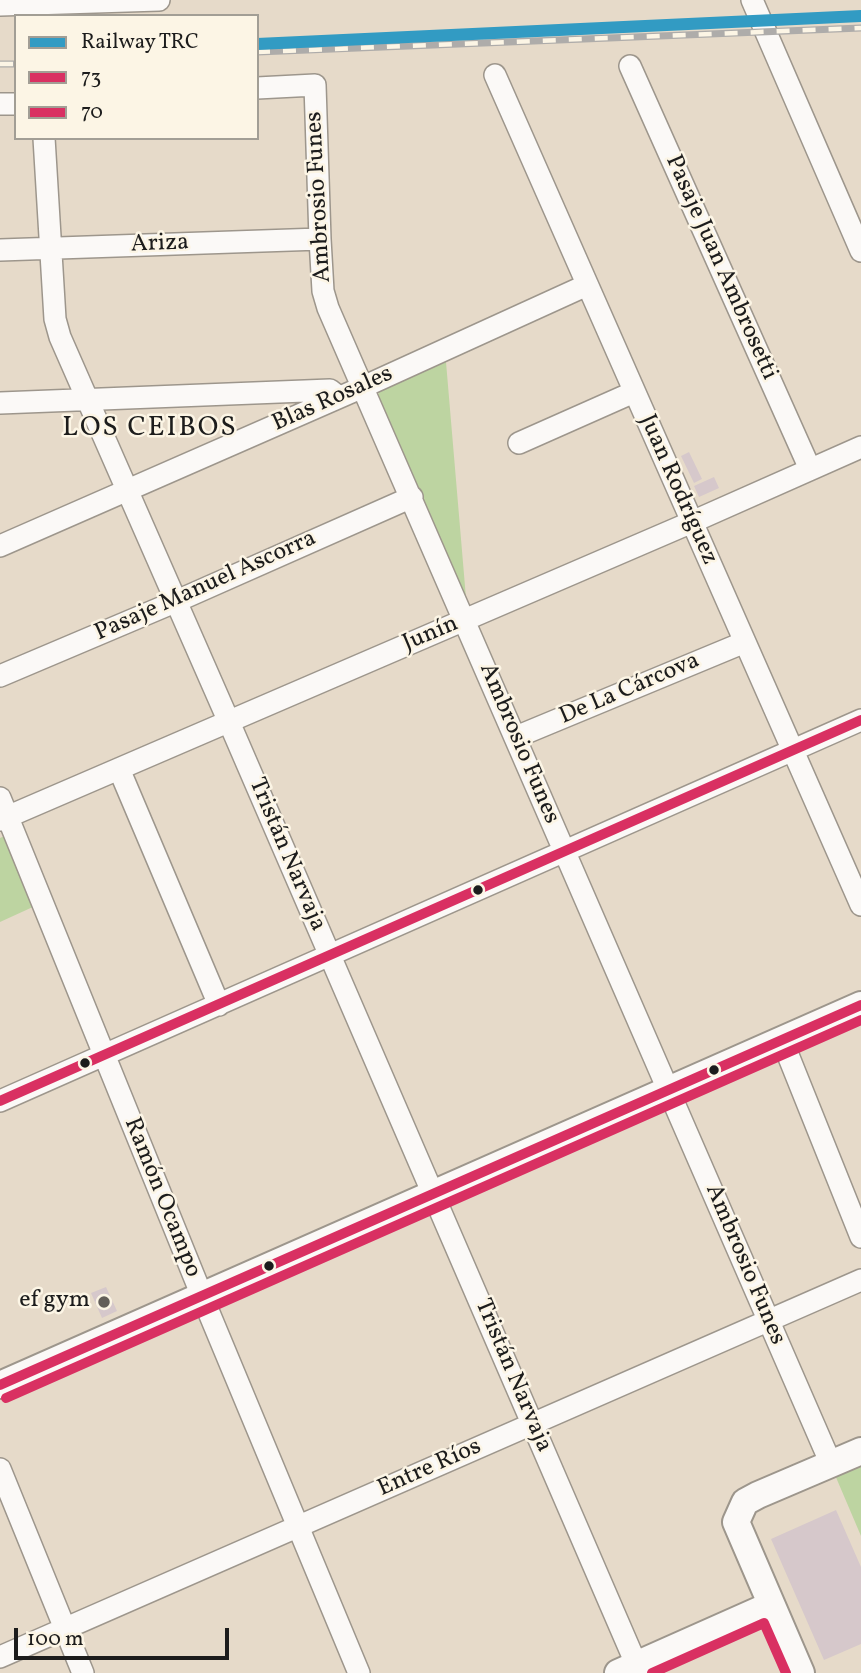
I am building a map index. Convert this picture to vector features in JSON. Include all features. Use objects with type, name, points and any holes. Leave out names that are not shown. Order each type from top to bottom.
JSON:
[{"type":"main road","points":[[0,1385],[861,1005]]},
{"type":"main road","points":[[801,1673],[736,1522],[745,1503],[861,1451]]},
{"type":"main road","points":[[632,1670],[772,1605]]},
{"type":"street","points":[[7,3],[159,0]]},
{"type":"street","points":[[752,0],[861,251]]},
{"type":"street","name":"Pasaje Juan Ambrosetti","points":[[630,66],[810,469]]},
{"type":"street","name":"Juan Rodríguez","points":[[495,75],[861,905]]},
{"type":"street","name":"Ambrosio Funes","points":[[259,88],[314,85],[323,291],[831,1464]]},
{"type":"street","name":"Tristán Narvaja","points":[[44,140],[55,319],[60,337],[177,601],[532,1424],[632,1670]]},
{"type":"street","name":"Ariza","points":[[0,250],[320,239]]},
{"type":"street","name":"Blas Rosales","points":[[0,545],[363,387],[587,285]]},
{"type":"street","points":[[0,403],[330,390],[339,397]]},
{"type":"street","points":[[519,443],[634,392]]},
{"type":"street","name":"Junín","points":[[3,812],[119,769],[861,447]]},
{"type":"street","name":"Pasaje Manuel Ascorra","points":[[0,676],[412,497]]},
{"type":"street","name":"De La Cárcova","points":[[516,737],[745,642]]},
{"type":"street","points":[[0,1101],[861,720]]},
{"type":"street","points":[[119,769],[219,1005]]},
{"type":"street","name":"Ramón Ocampo","points":[[3,812],[359,1673]]},
{"type":"street","points":[[782,1040],[861,1237]]},
{"type":"street","name":"Entre Ríos","points":[[0,1657],[861,1280]]},
{"type":"street","points":[[0,1469],[83,1673]]},
{"type":"green space","points":[[446,362],[466,598],[377,398],[380,390]]},
{"type":"green space","points":[[7,835],[35,906],[0,922],[0,838]]},
{"type":"green space","points":[[861,1464],[861,1536],[835,1475]]},
{"type":"building","points":[[689,452],[702,479],[694,483],[681,456]]},
{"type":"building","points":[[714,477],[719,488],[699,497],[694,486]]},
{"type":"building","name":"ef gym","points":[[106,1287],[117,1311],[102,1318],[91,1293]]},
{"type":"building","points":[[836,1510],[861,1567],[861,1644],[824,1660],[771,1539]]},
{"type":"railway","points":[[259,52],[861,28]]},
{"type":"railway","points":[[0,64],[14,64]]},
{"type":"rail line","name":"TRC","points":[[259,44],[861,16]]},
{"type":"transit line","name":"73","points":[[0,1101],[861,720]]},
{"type":"transit line","name":"73","points":[[0,1385],[861,1005]]},
{"type":"transit line","name":"70","points":[[6,1398],[861,1020]]},
{"type":"transit line","name":"70","points":[[652,1673],[764,1623],[786,1673]]},
{"type":"place","name":"ef gym","points":[[104,1302]]},
{"type":"district","name":"LOS CEIBOS","points":[[150,430]]}]
